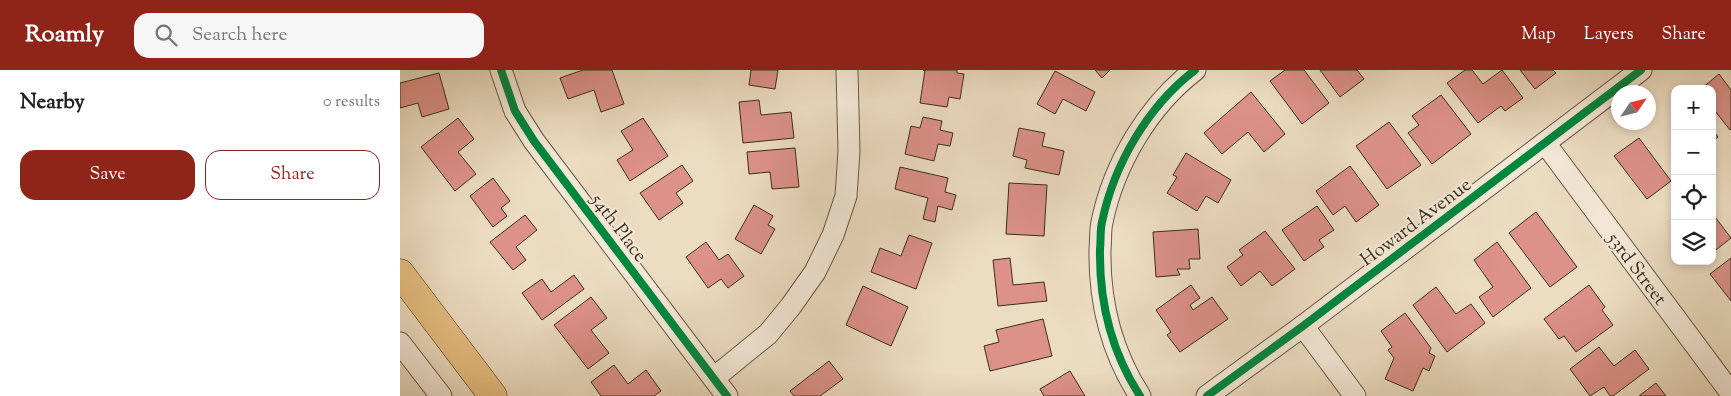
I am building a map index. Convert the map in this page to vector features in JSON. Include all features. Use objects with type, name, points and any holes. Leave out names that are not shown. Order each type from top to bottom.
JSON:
[{"type":"main road","points":[[400,273],[492,396]]},
{"type":"street","name":"54th Place","points":[[501,70],[515,110],[534,141],[727,396]]},
{"type":"street","points":[[714,378],[768,334],[815,272],[832,235],[846,196],[849,151],[846,70]]},
{"type":"street","points":[[1140,396],[1113,344],[1102,298],[1101,223],[1114,180],[1134,140],[1158,106],[1195,70]]},
{"type":"street","name":"Howard Avenue","points":[[1207,396],[1303,326],[1641,70]]},
{"type":"street","name":"53rd Street","points":[[1545,143],[1731,393]]},
{"type":"street","points":[[1303,326],[1355,396]]},
{"type":"street","points":[[400,343],[441,396]]},
{"type":"building","points":[[583,70],[612,70],[624,104],[601,112],[594,90],[568,99],[560,78]]},
{"type":"building","points":[[751,70],[778,70],[775,89],[749,85]]},
{"type":"building","points":[[925,70],[957,70],[957,73],[964,74],[960,99],[949,97],[947,107],[920,103]]},
{"type":"building","points":[[1095,70],[1110,70],[1102,78]]},
{"type":"building","points":[[1285,70],[1304,70],[1329,103],[1302,124],[1270,81]]},
{"type":"building","points":[[1320,70],[1357,70],[1364,79],[1340,97]]},
{"type":"building","points":[[1465,70],[1472,70],[1483,84],[1502,70],[1523,98],[1505,111],[1501,106],[1478,123],[1447,83]]},
{"type":"building","points":[[1520,70],[1553,70],[1556,73],[1535,89]]},
{"type":"building","points":[[1055,71],[1095,92],[1086,111],[1063,99],[1055,114],[1037,104]]},
{"type":"building","points":[[439,73],[449,109],[422,117],[418,103],[400,108],[400,83]]},
{"type":"building","points":[[1719,74],[1731,90],[1730,130],[1716,112],[1716,85],[1706,85]]},
{"type":"building","points":[[1251,92],[1285,134],[1264,152],[1248,132],[1222,154],[1204,133]]},
{"type":"building","points":[[1441,95],[1471,134],[1432,164],[1408,133],[1419,125],[1412,116]]},
{"type":"building","points":[[759,100],[761,115],[791,112],[794,138],[743,143],[739,102]]},
{"type":"building","points":[[923,117],[942,121],[940,130],[953,133],[950,146],[938,144],[934,161],[905,154],[911,126],[920,128]]},
{"type":"building","points":[[458,118],[474,139],[458,152],[476,174],[455,191],[421,147]]},
{"type":"building","points":[[643,118],[668,156],[630,181],[617,160],[633,150],[621,131]]},
{"type":"building","points":[[1389,122],[1421,165],[1387,189],[1356,146]]},
{"type":"building","points":[[1019,128],[1045,133],[1042,146],[1064,151],[1059,175],[1025,168],[1027,160],[1013,156]]},
{"type":"building","points":[[1639,138],[1671,181],[1647,199],[1614,156]]},
{"type":"building","points":[[795,148],[799,187],[772,189],[770,172],[749,174],[747,152]]},
{"type":"building","points":[[1186,153],[1231,180],[1218,203],[1206,196],[1197,211],[1167,193],[1177,177],[1173,175]]},
{"type":"building","points":[[682,165],[693,181],[676,193],[683,203],[659,220],[640,193]]},
{"type":"building","points":[[1350,166],[1379,205],[1356,222],[1345,206],[1333,215],[1316,191]]},
{"type":"building","points":[[900,167],[948,178],[945,192],[956,195],[952,210],[938,206],[935,222],[923,219],[928,198],[895,189]]},
{"type":"building","points":[[493,178],[510,201],[501,208],[507,216],[493,227],[470,196]]},
{"type":"building","points":[[1009,183],[1047,185],[1044,236],[1006,234]]},
{"type":"building","points":[[754,205],[773,216],[768,225],[775,229],[761,254],[735,239]]},
{"type":"building","points":[[1317,206],[1334,230],[1319,240],[1324,247],[1304,261],[1282,230]]},
{"type":"building","points":[[1536,212],[1577,267],[1550,287],[1509,233]]},
{"type":"building","points":[[525,215],[537,230],[516,247],[526,260],[513,270],[490,242]]},
{"type":"building","points":[[1716,218],[1731,238],[1716,250]]},
{"type":"building","points":[[1198,229],[1200,259],[1189,259],[1190,269],[1177,269],[1180,275],[1156,277],[1153,232]]},
{"type":"building","points":[[1265,231],[1295,269],[1272,286],[1260,271],[1241,286],[1227,267],[1243,255],[1239,250]]},
{"type":"building","points":[[909,235],[932,243],[916,289],[871,272],[880,248],[901,256]]},
{"type":"building","points":[[706,242],[719,260],[728,254],[744,276],[728,288],[721,279],[708,288],[686,257]]},
{"type":"building","points":[[1497,242],[1531,288],[1493,317],[1479,297],[1493,287],[1474,260]]},
{"type":"building","points":[[1010,258],[1013,285],[1044,282],[1047,301],[998,306],[993,260]]},
{"type":"building","points":[[1731,258],[1731,301],[1710,274]]},
{"type":"building","points":[[574,275],[584,289],[542,320],[522,293],[542,279],[551,292]]},
{"type":"building","points":[[1191,285],[1200,298],[1190,305],[1193,310],[1212,297],[1228,319],[1180,352],[1167,335],[1171,332],[1156,310]]},
{"type":"building","points":[[1589,285],[1605,307],[1602,310],[1613,325],[1576,352],[1564,336],[1559,339],[1544,319]]},
{"type":"building","points":[[863,286],[908,307],[891,346],[846,325]]},
{"type":"building","points":[[1436,287],[1456,314],[1471,304],[1485,323],[1447,352],[1413,305]]},
{"type":"building","points":[[591,297],[607,318],[591,330],[609,353],[588,369],[554,325]]},
{"type":"building","points":[[1405,313],[1431,348],[1429,353],[1435,356],[1429,371],[1423,368],[1413,391],[1385,379],[1394,358],[1388,350],[1392,347],[1381,331]]},
{"type":"building","points":[[1043,319],[1052,356],[990,371],[984,346],[999,342],[996,330]]},
{"type":"building","points":[[1599,347],[1614,366],[1635,350],[1649,369],[1613,396],[1610,396],[1604,387],[1590,396],[1570,369]]},
{"type":"building","points":[[829,361],[843,379],[820,396],[794,396],[790,391]]},
{"type":"building","points":[[614,365],[628,384],[646,370],[661,391],[654,396],[601,396],[591,382]]},
{"type":"building","points":[[1070,371],[1085,396],[1044,396],[1040,389]]},
{"type":"building","points":[[1656,383],[1666,396],[1639,396]]},
{"type":"cycle path","points":[[501,70],[515,111],[534,141],[727,396]]},
{"type":"cycle path","points":[[1140,396],[1121,362],[1109,326],[1100,269],[1101,225],[1115,179],[1135,138],[1162,101],[1195,70]]},
{"type":"cycle path","points":[[1207,396],[1303,326],[1641,70]]}]
